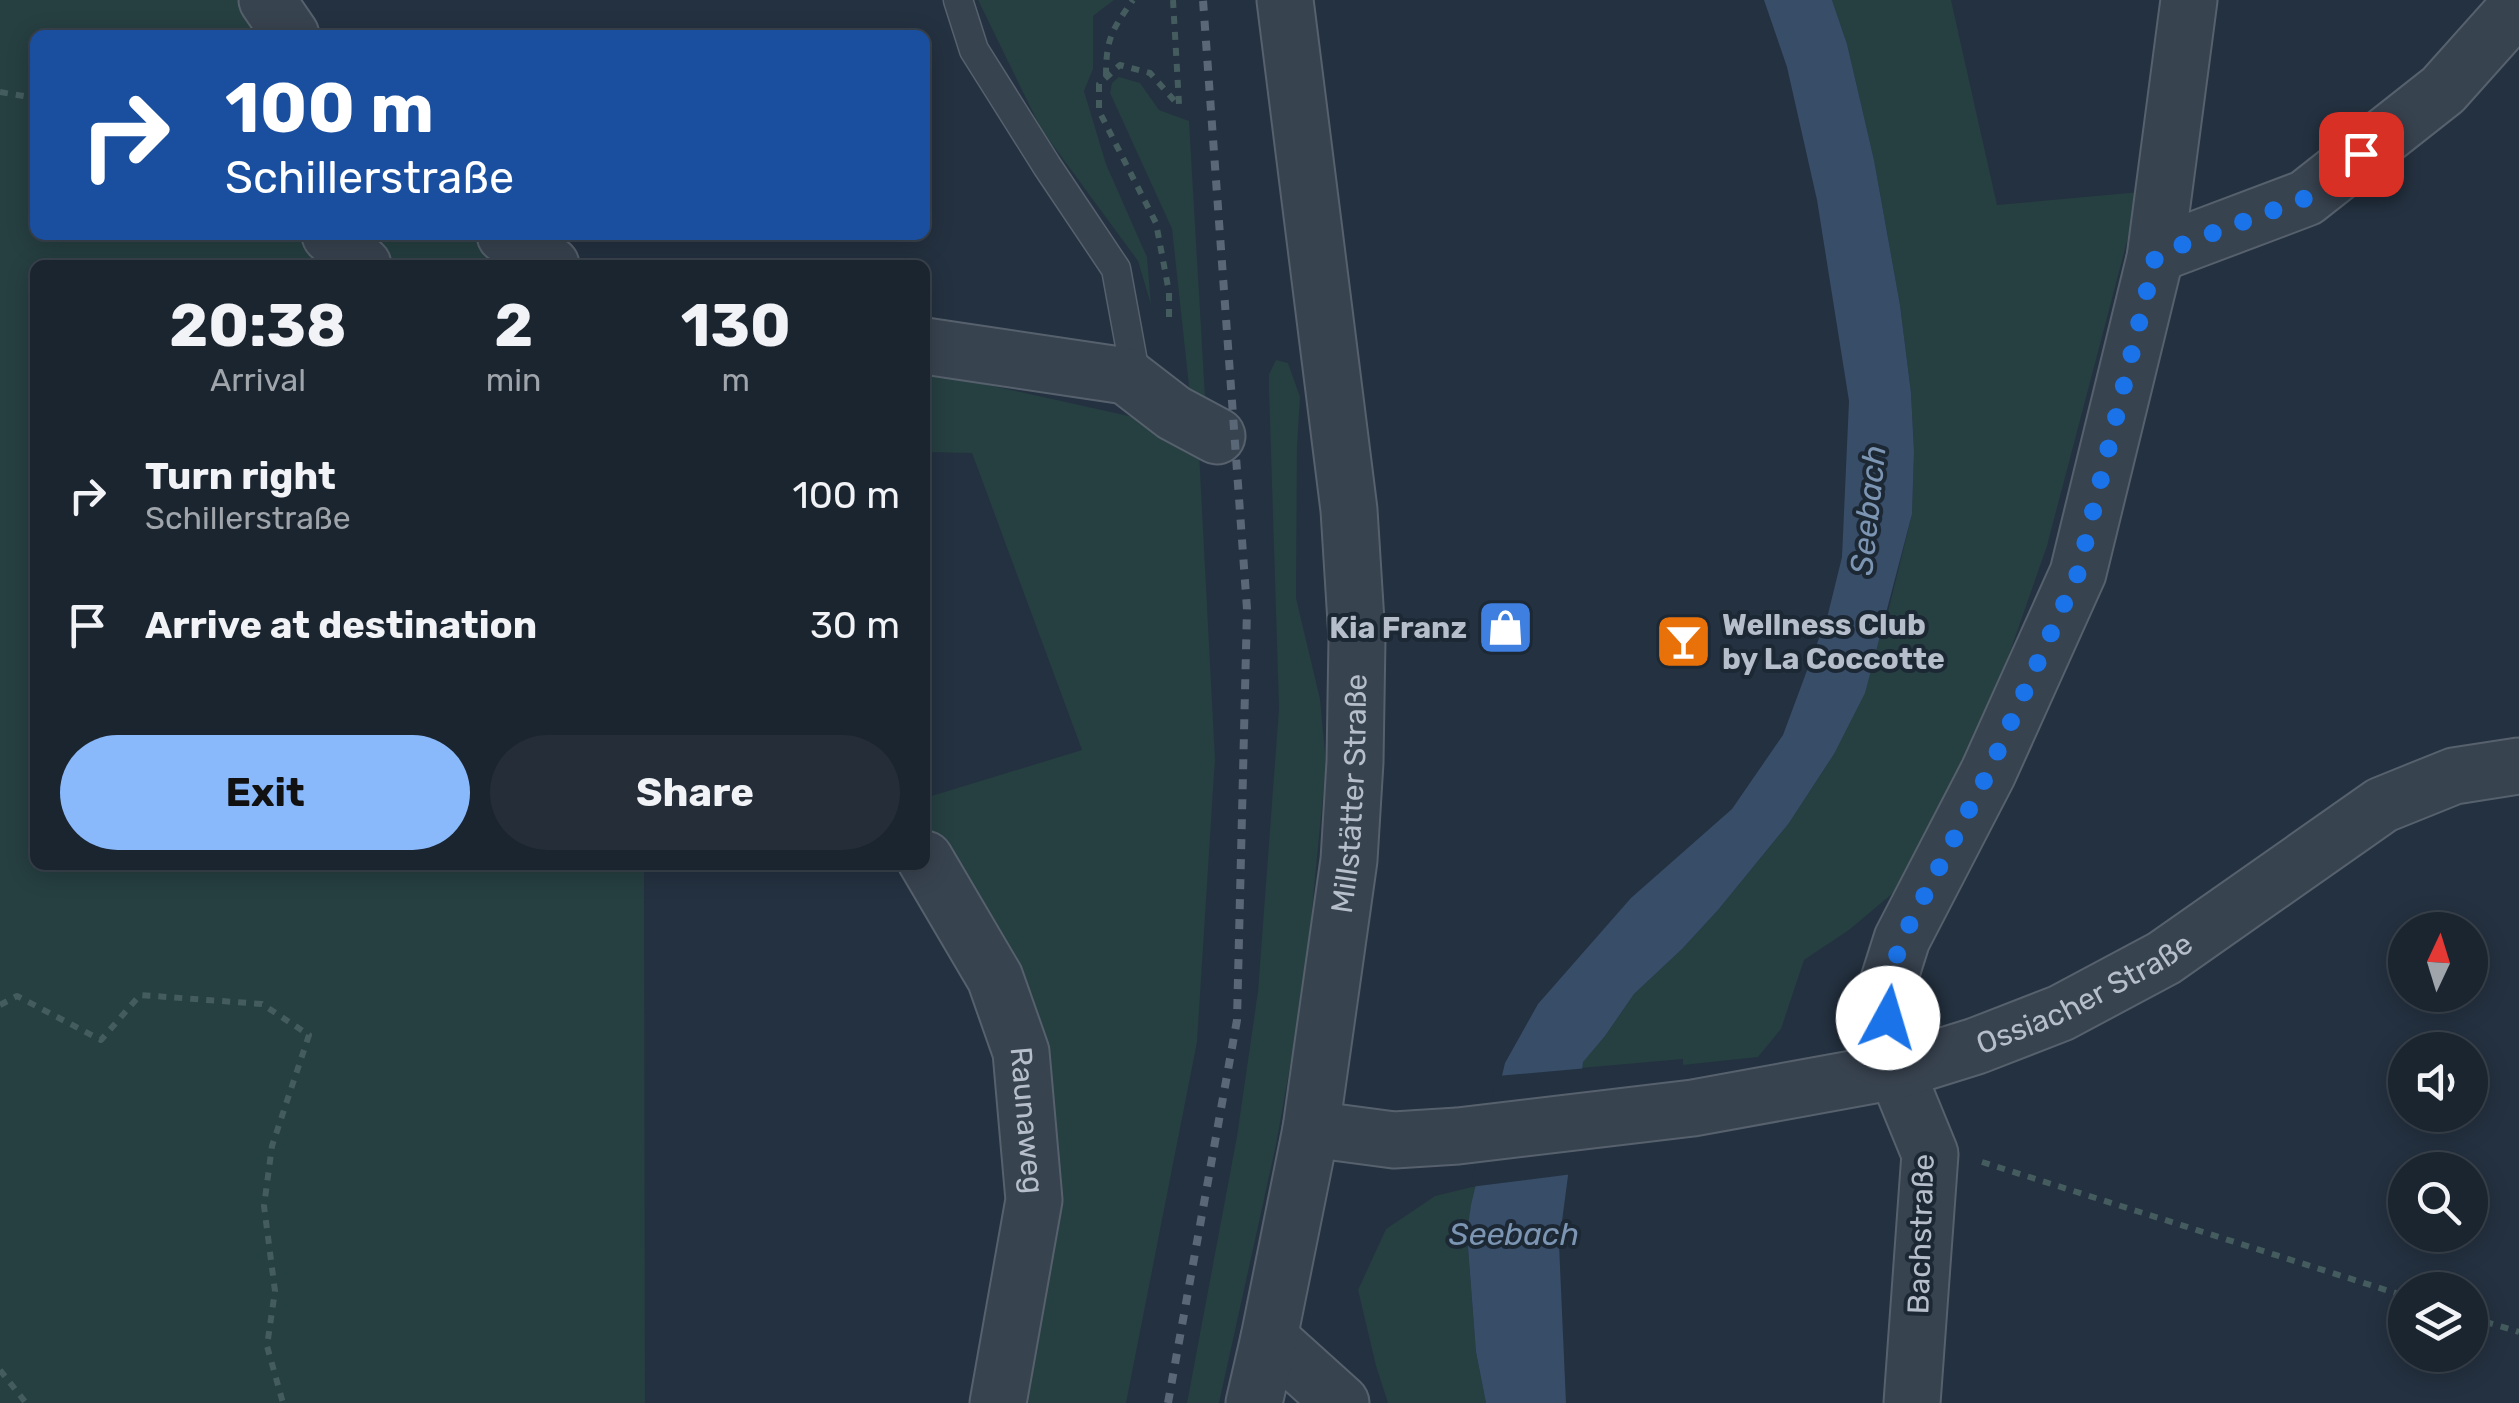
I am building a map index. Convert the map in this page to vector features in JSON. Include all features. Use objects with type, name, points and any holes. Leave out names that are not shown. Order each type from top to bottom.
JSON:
[{"type":"street","points":[[267,0],[288,30]]},
{"type":"street","name":"Millstätter Straße","points":[[1254,1403],[1310,1128],[1348,860],[1355,762],[1357,638],[1349,510],[1285,0]]},
{"type":"street","name":"Bachstraße","points":[[1912,1403],[1930,1154],[1896,1071],[1888,1018],[1888,984],[1902,939],[1988,773],[2078,573],[2155,258],[2188,0]]},
{"type":"street","points":[[2155,258],[2306,198],[2443,90],[2519,5]]},
{"type":"street","points":[[336,240],[358,260]]},
{"type":"street","points":[[513,240],[543,260]]},
{"type":"street","points":[[930,347],[1126,376],[1174,413],[1218,436]]},
{"type":"street","name":"Ossiacher Straße","points":[[1310,1128],[1394,1140],[1458,1136],[1693,1108],[1896,1071],[2061,1013],[2164,958],[2382,805],[2454,776],[2519,766]]},
{"type":"street","name":"Raunaweg","points":[[930,867],[995,978],[1022,1052],[1034,1200],[998,1403]]},
{"type":"street","points":[[1269,1338],[1341,1403]]},
{"type":"lane","points":[[958,0],[974,50],[1116,268],[1133,362],[1126,376]]},
{"type":"path","points":[[1106,77],[1112,29],[1133,0]]},
{"type":"path","points":[[1170,326],[1169,292],[1156,222],[1099,110],[1099,84],[1120,65],[1150,73],[1179,106],[1174,0]]},
{"type":"path","points":[[0,92],[30,97]]},
{"type":"path","points":[[0,1004],[17,996],[101,1040],[140,995],[262,1004],[309,1035],[272,1146],[264,1206],[274,1291],[267,1346],[282,1403]]},
{"type":"path","points":[[1930,1154],[1962,1156],[2388,1291]]},
{"type":"path","points":[[2488,1323],[2519,1332]]},
{"type":"path","points":[[0,1370],[26,1403]]},
{"type":"green space","points":[[0,0],[242,0],[266,30],[30,30],[30,240],[486,240],[516,260],[30,260],[30,870],[644,870],[645,1403],[0,1403]]},
{"type":"green space","points":[[978,0],[1114,0],[1093,16],[1093,69],[1084,91],[1106,164],[1147,257],[1151,305],[1138,261],[1041,129]]},
{"type":"green space","points":[[1832,0],[1951,0],[1997,205],[2140,192],[2047,546],[1998,686],[1941,819],[1893,893],[1849,930],[1804,960],[1781,1029],[1758,1057],[1683,1065],[1683,1059],[1581,1068],[1634,994],[1718,910],[1789,823],[1834,754],[1888,612],[1912,514],[1911,393],[1900,305],[1874,160],[1847,44]]},
{"type":"green space","points":[[1119,77],[1140,83],[1159,110],[1189,121],[1206,414],[1191,405],[1172,229],[1110,93],[1112,83]]},
{"type":"green space","points":[[1276,360],[1288,363],[1300,397],[1296,598],[1320,699],[1326,764],[1305,982],[1276,1145],[1219,1403],[1187,1403],[1237,1136],[1258,991],[1279,708],[1269,390],[1269,374]]},
{"type":"green space","points":[[930,372],[1147,420],[1199,452],[1215,759],[1197,1042],[1126,1403],[996,1403],[1032,1271],[1055,1104],[1024,1003],[930,833],[930,796],[1082,750],[972,453],[930,452]]},
{"type":"green space","points":[[1476,1186],[1467,1235],[1476,1352],[1486,1403],[1388,1403],[1358,1290],[1386,1229],[1435,1196]]},
{"type":"water","name":"Seebach","points":[[1764,0],[1832,0],[1847,44],[1874,160],[1900,305],[1911,393],[1912,514],[1865,693],[1834,754],[1789,823],[1718,910],[1634,994],[1583,1062],[1559,1244],[1566,1403],[1486,1403],[1476,1352],[1467,1234],[1505,1063],[1538,1004],[1631,898],[1732,809],[1783,735],[1828,614],[1842,557],[1849,401],[1817,200],[1787,67]]},
{"type":"pier","points":[[1588,1068],[1573,1174],[1470,1187],[1497,1076]]},
{"type":"railway","points":[[1168,1403],[1237,1020],[1247,609],[1203,0]]},
{"type":"place","name":"Kia Franz","points":[[1506,628]]},
{"type":"place","name":"Wellness Club by La Coccotte","points":[[1683,642]]},
{"type":"route","points":[[1888,1018],[1888,984],[1902,939],[1988,773],[2078,573],[2155,258],[2306,198],[2361,154]]}]
